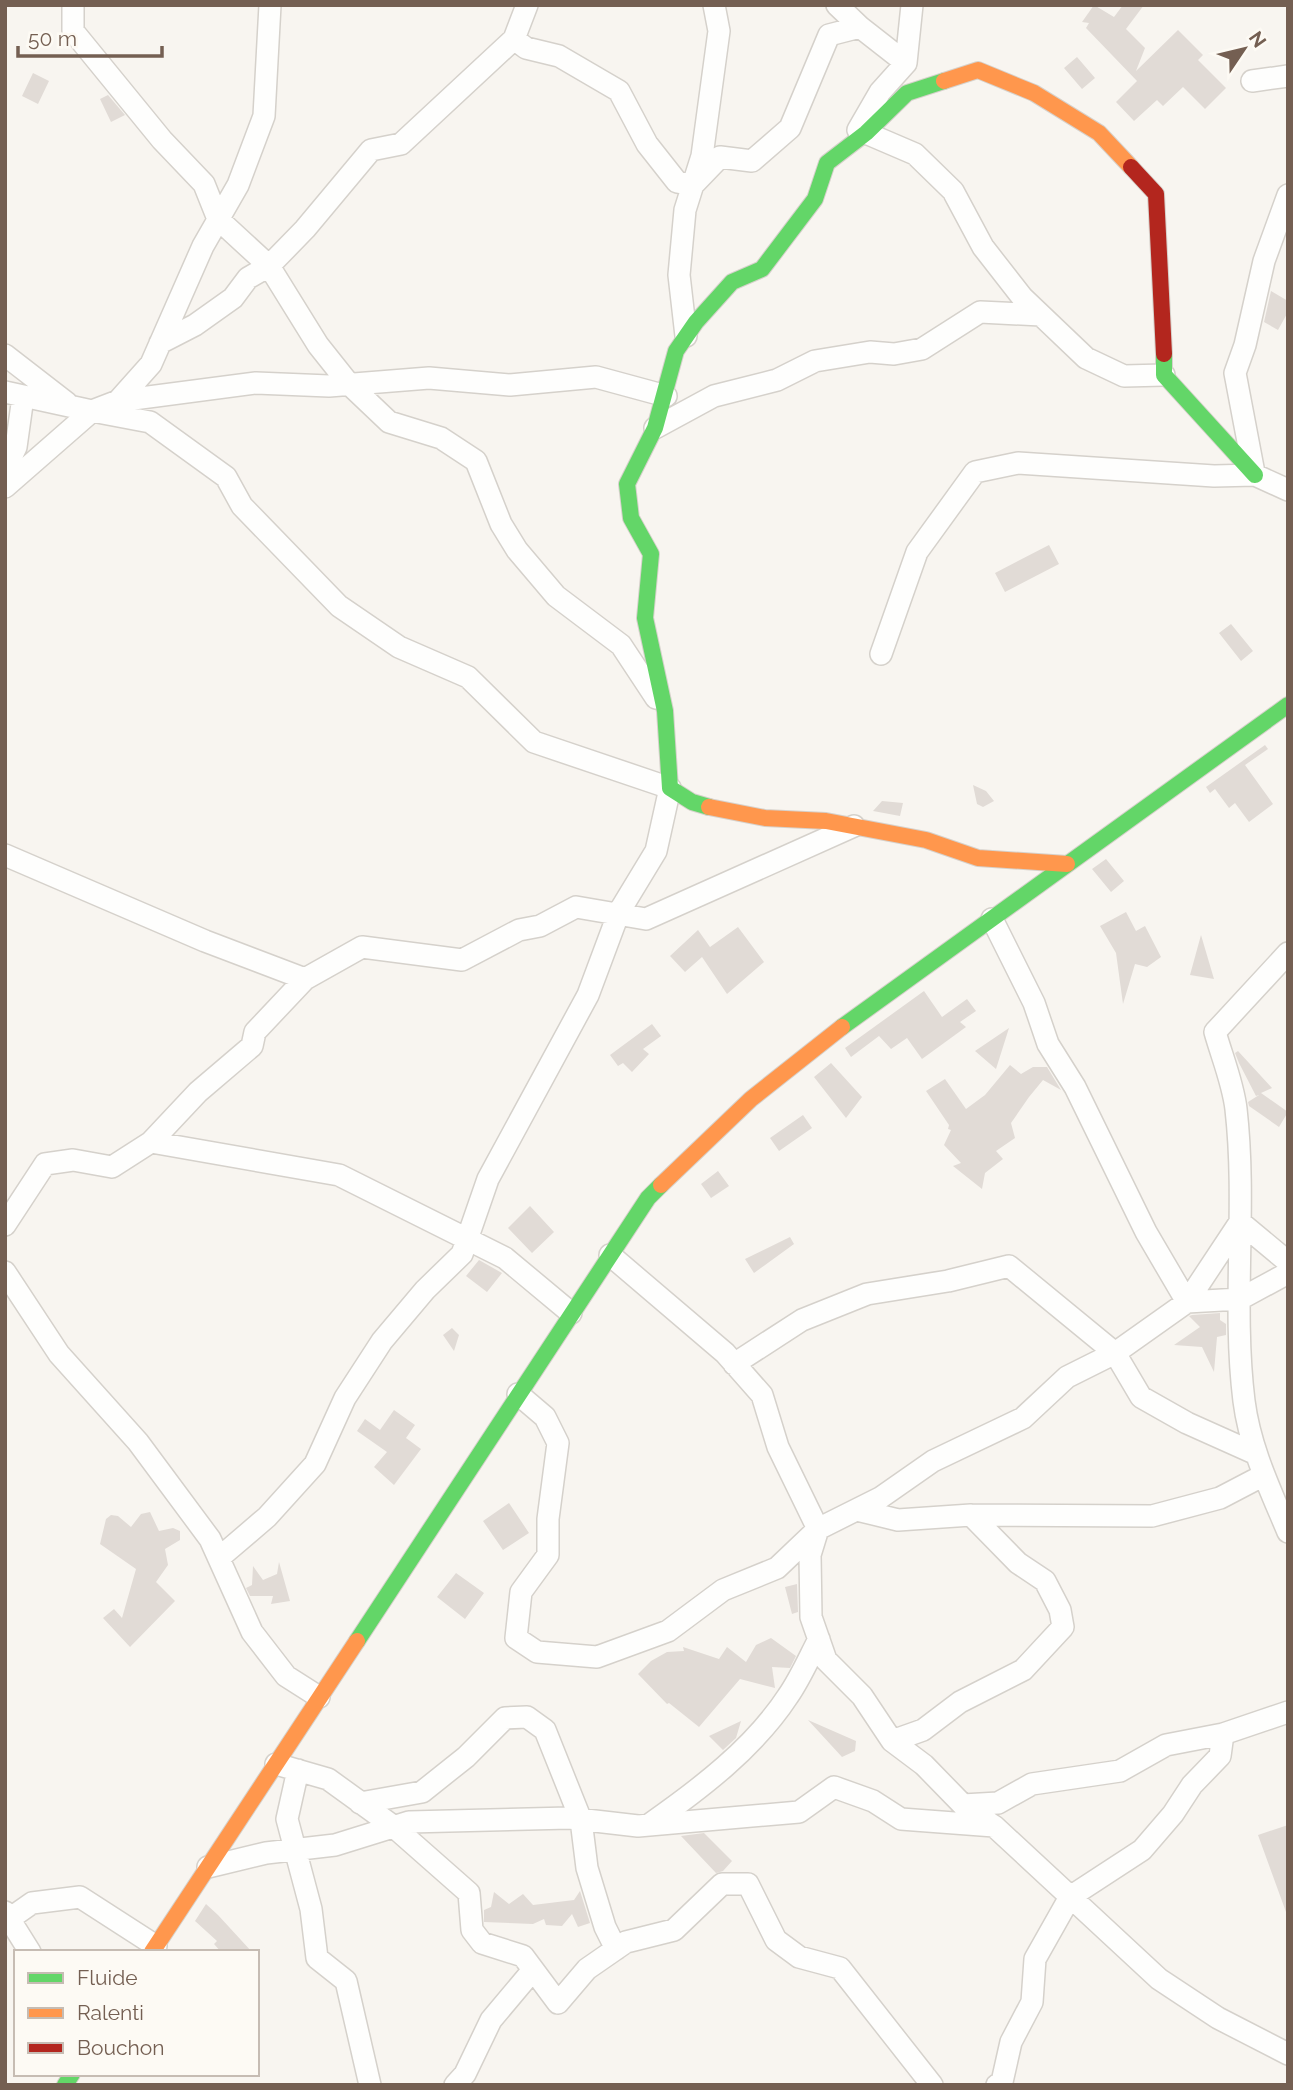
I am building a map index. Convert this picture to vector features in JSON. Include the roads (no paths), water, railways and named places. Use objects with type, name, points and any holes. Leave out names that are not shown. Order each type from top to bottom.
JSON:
[{"type":"street","points":[[74,5],[72,31],[162,140],[204,184],[218,219],[269,266],[318,345],[349,384],[389,422],[441,438],[476,461],[501,524],[517,550],[556,596],[621,645],[665,711]]},
{"type":"street","points":[[118,401],[151,364],[218,219],[237,185],[264,116],[270,5]]},
{"type":"street","points":[[160,343],[195,325],[233,298],[248,278],[269,266],[305,229],[371,150],[401,144],[514,39],[527,5]]},
{"type":"street","points":[[686,336],[679,275],[685,210],[702,156],[719,31],[714,5]]},
{"type":"street","points":[[837,5],[860,27],[906,62]]},
{"type":"street","points":[[858,139],[880,92],[906,62],[912,5]]},
{"type":"street","points":[[693,186],[720,157],[752,161],[790,128],[829,34],[860,27]]},
{"type":"street","points":[[514,39],[526,48],[559,56],[586,69],[619,92],[647,144],[677,182],[693,186]]},
{"type":"street","points":[[219,1558],[267,1517],[316,1464],[345,1398],[382,1341],[425,1290],[462,1254],[488,1179],[588,995],[619,912],[656,851],[670,788],[665,711],[645,618],[651,554],[631,517],[627,484],[655,428],[666,396],[676,351],[732,282],[762,269],[815,199],[827,163],[858,139],[907,93],[978,70],[1034,93],[1099,133],[1156,194],[1163,288],[1164,375],[1255,475],[1288,490]]},
{"type":"street","points":[[1252,81],[1288,76]]},
{"type":"street","points":[[858,139],[915,155],[953,191],[984,247],[1022,297],[1086,358],[1124,376],[1164,375]]},
{"type":"street","points":[[1255,475],[1235,373],[1245,345],[1264,261],[1288,195]]},
{"type":"street","points":[[655,428],[714,396],[777,380],[815,361],[870,352],[894,354],[922,349],[980,312],[1041,315]]},
{"type":"street","points":[[5,355],[82,409]]},
{"type":"street","points":[[5,487],[82,409],[118,401],[256,383],[349,384],[429,378],[510,385],[596,377],[666,396]]},
{"type":"street","points":[[5,470],[16,447],[14,394],[150,422],[226,477],[242,506],[339,606],[399,647],[468,677],[534,742],[670,788],[692,802],[727,812],[855,826],[926,840],[978,858],[1067,864]]},
{"type":"street","points":[[881,654],[917,552],[975,472],[1018,463],[1214,476],[1255,475]]},
{"type":"street","points":[[29,1950],[6,1918],[32,1903],[80,1897],[154,1949],[648,1198],[751,1099],[841,1028],[1288,705]]},
{"type":"street","points":[[5,1225],[45,1164],[73,1160],[112,1167],[151,1142],[198,1092],[252,1046],[255,1032],[305,979],[362,947],[462,960],[519,930],[540,926],[576,906],[646,919],[855,826]]},
{"type":"street","points":[[5,855],[205,941],[305,979]]},
{"type":"street","points":[[992,919],[1034,1003],[1048,1044],[1075,1087],[1146,1232],[1187,1302]]},
{"type":"street","points":[[1288,953],[1215,1032],[1236,1106],[1244,1401],[1254,1453],[1288,1532]]},
{"type":"street","points":[[151,1142],[339,1175],[432,1220],[466,1241],[505,1258],[571,1313]]},
{"type":"street","points":[[518,1394],[545,1417],[558,1443],[548,1519],[548,1555],[521,1592],[516,1637],[537,1651],[597,1657],[667,1631],[723,1590],[777,1568],[818,1529],[857,1510],[933,1461],[1023,1418],[1067,1377],[1115,1353],[1187,1302],[1240,1222]]},
{"type":"street","points":[[1240,1222],[1288,1262]]},
{"type":"street","points":[[610,1255],[665,1299],[734,1364],[762,1395],[778,1447],[818,1529],[810,1555],[811,1617],[826,1660],[862,1696],[892,1741],[924,1765],[962,1805],[994,1826],[1159,1979],[1218,2018],[1288,2054]]},
{"type":"street","points":[[734,1364],[802,1320],[867,1294],[948,1281],[1009,1266],[1115,1353],[1141,1397],[1187,1423],[1254,1453]]},
{"type":"street","points":[[5,1272],[59,1354],[138,1442],[210,1539],[252,1632],[286,1676],[320,1697]]},
{"type":"street","points":[[1187,1302],[1240,1299],[1288,1273]]},
{"type":"street","points":[[857,1510],[898,1520],[971,1515],[1152,1516],[1220,1498],[1264,1475]]},
{"type":"street","points":[[892,1741],[923,1730],[960,1703],[1023,1670],[1063,1627],[1060,1610],[1045,1580],[1018,1563],[971,1515]]},
{"type":"street","points":[[649,1825],[721,1769],[758,1733],[789,1696],[819,1639]]},
{"type":"street","points":[[962,1805],[998,1803],[1032,1784],[1120,1771],[1166,1745],[1223,1734],[1288,1712]]},
{"type":"street","points":[[360,1803],[422,1792],[466,1757],[505,1718],[527,1717],[545,1730],[581,1820],[587,1868],[605,1927],[617,1949]]},
{"type":"street","points":[[997,2085],[1002,2082],[1011,2042],[1032,2003],[1035,1959],[1070,1897],[1101,1880],[1142,1850],[1173,1814],[1192,1785],[1220,1756],[1223,1734]]},
{"type":"street","points":[[276,1764],[328,1779],[393,1826],[469,1893],[472,1930],[482,1943],[523,1956],[558,2003],[587,1969],[626,1942],[674,1930],[722,1884],[748,1884],[776,1940],[799,1957],[840,1968],[932,2085]]},
{"type":"street","points":[[298,1770],[287,1819],[311,1909],[317,1958],[346,1982],[370,2085]]},
{"type":"street","points":[[208,1867],[266,1853],[335,1845],[409,1822],[581,1820],[649,1825],[799,1812],[834,1787],[873,1801],[901,1819],[994,1826]]},
{"type":"street","points":[[455,2085],[465,2074],[491,2020],[533,1970]]}]
